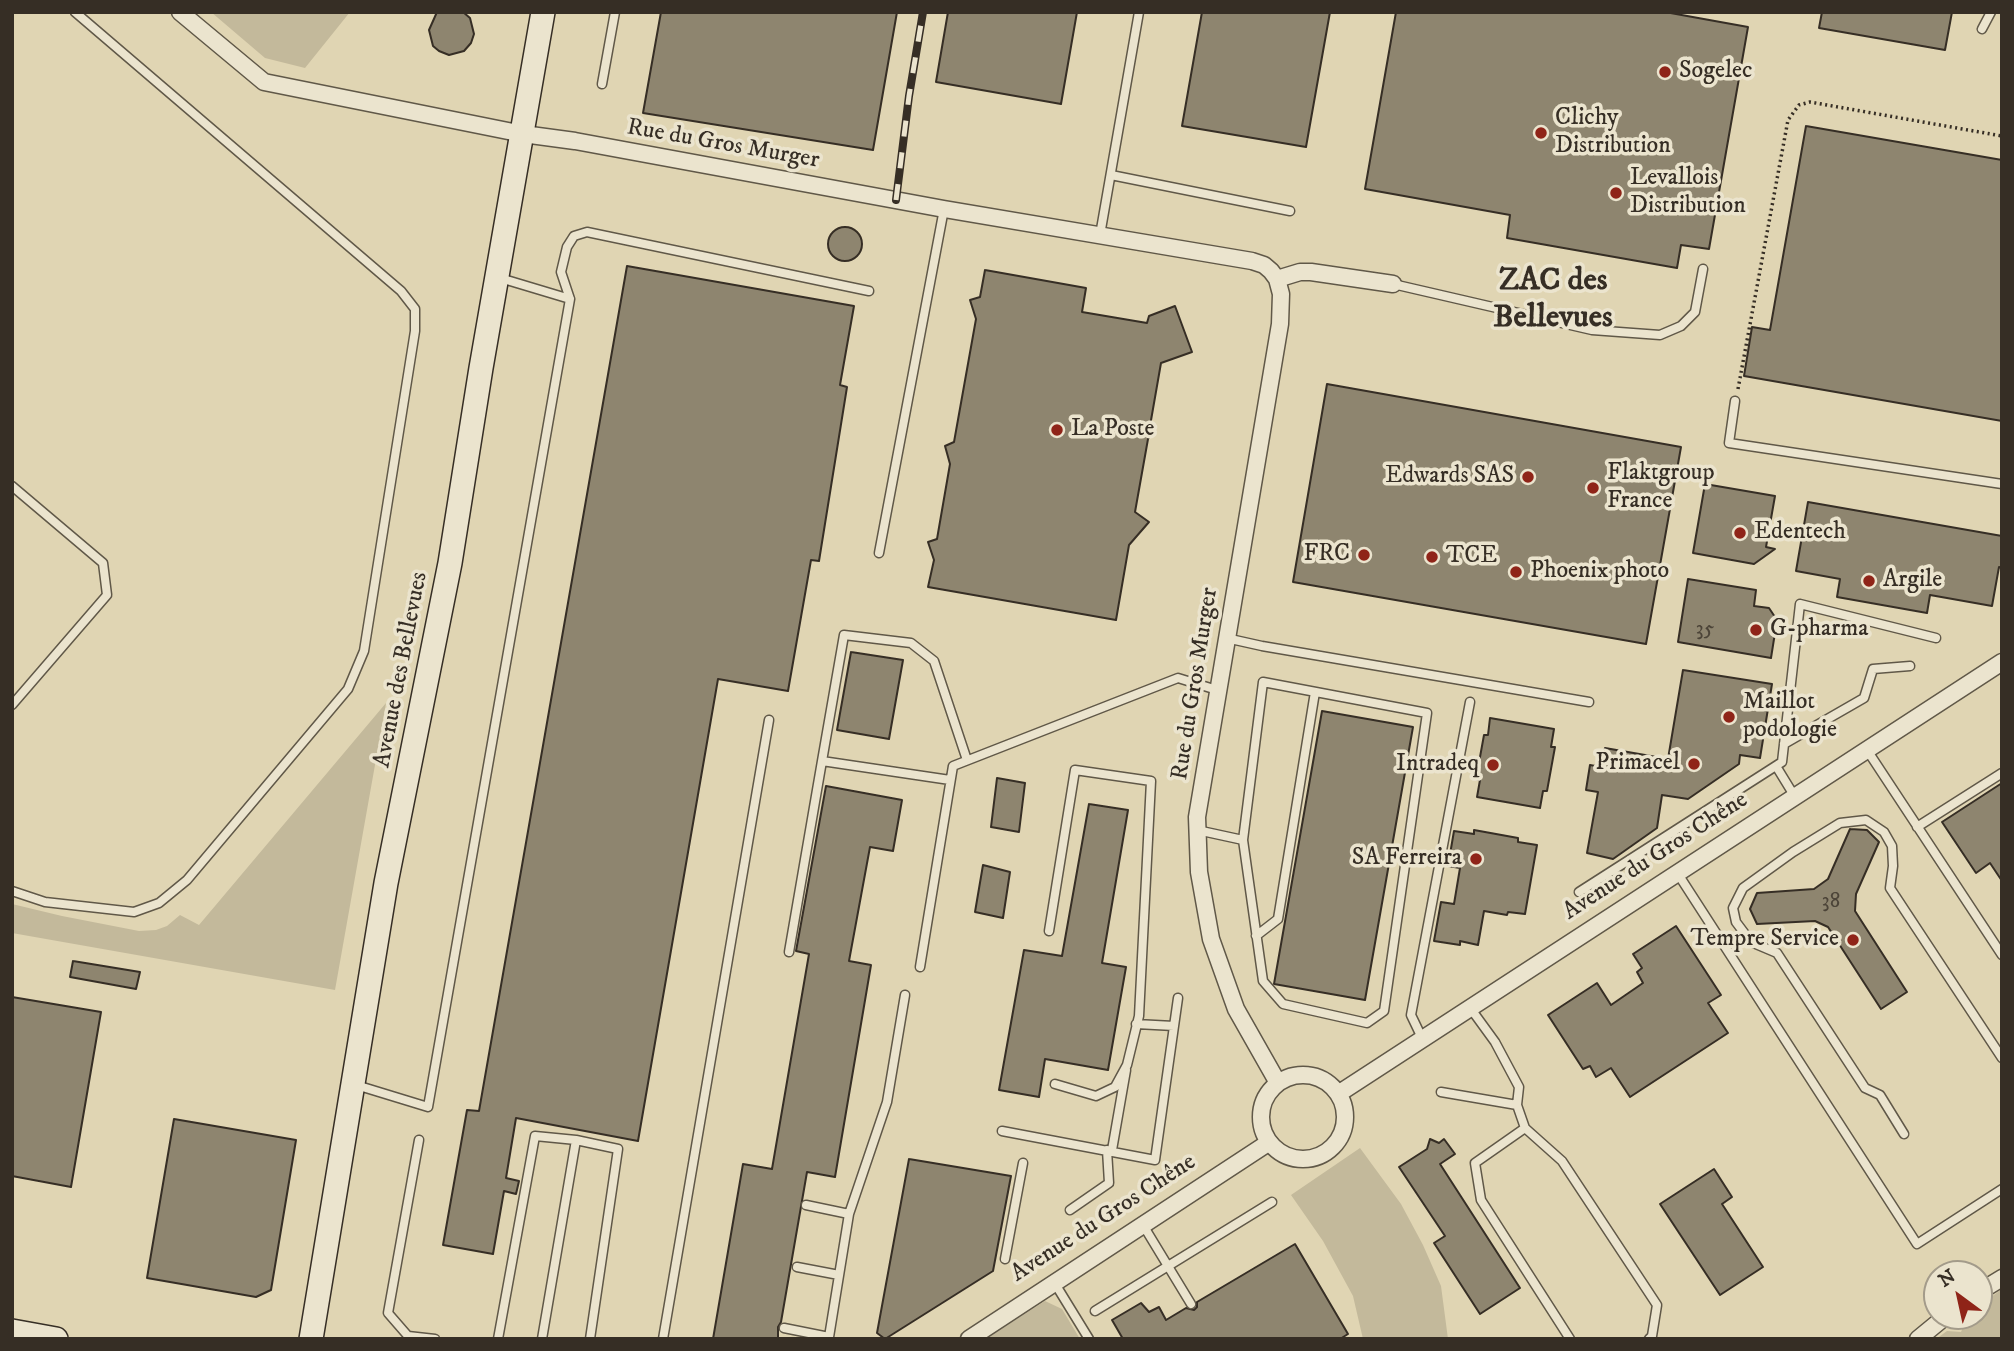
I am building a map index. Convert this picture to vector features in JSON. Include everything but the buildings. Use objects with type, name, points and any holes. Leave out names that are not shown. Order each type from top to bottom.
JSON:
[{"type":"street","name":"Rue du Gros Murger","points":[[180,12],[264,82],[523,134],[575,141],[1264,265],[1277,279],[1281,294],[1280,324],[1197,817],[1199,873],[1211,939],[1244,1027],[1278,1083]]},
{"type":"street","name":"Avenue des Bellevues","points":[[311,1339],[386,883],[450,563],[543,12]]},
{"type":"street","points":[[1277,279],[1300,272],[1311,272],[1393,284]]},
{"type":"street","name":"Avenue du Gros Chêne","points":[[1338,1094],[2002,662]]},
{"type":"street","points":[[1293,1076],[1310,1076],[1326,1082],[1338,1094],[1345,1112],[1345,1122],[1338,1141],[1324,1154],[1305,1160],[1295,1159],[1268,1143],[1262,1127],[1262,1107],[1278,1083],[1293,1076]]},
{"type":"street","name":"Avenue du Gros Chêne","points":[[969,1339],[1268,1143]]},
{"type":"street","points":[[12,1331],[56,1339]]},
{"type":"lane","points":[[12,891],[45,902],[134,912],[159,904],[187,880],[348,689],[364,651],[415,331],[415,309],[401,291],[75,12]]},
{"type":"lane","points":[[602,84],[615,12]]},
{"type":"lane","points":[[1100,235],[1139,12]]},
{"type":"lane","points":[[1982,29],[1991,12]]},
{"type":"lane","points":[[1111,175],[1290,211]]},
{"type":"lane","points":[[879,553],[944,209]]},
{"type":"lane","points":[[353,1084],[428,1107],[570,299],[561,272],[567,247],[574,236],[587,232],[869,291]]},
{"type":"lane","points":[[1393,284],[1592,330],[1660,335],[1681,326],[1695,312],[1703,268]]},
{"type":"lane","points":[[497,277],[570,299]]},
{"type":"lane","points":[[1735,401],[1729,443],[2002,484]]},
{"type":"lane","points":[[12,486],[103,563],[107,595],[12,705]]},
{"type":"lane","points":[[1579,892],[1782,762],[1800,604],[1937,638]]},
{"type":"lane","points":[[789,952],[844,635],[911,643],[934,661],[967,760]]},
{"type":"lane","points":[[1226,638],[1589,702]]},
{"type":"lane","points":[[1784,744],[1864,698],[1873,669],[1910,666]]},
{"type":"lane","points":[[920,967],[953,766],[1178,678],[1217,690]]},
{"type":"lane","points":[[1263,682],[1427,713],[1384,1011],[1367,1023],[1283,1004],[1263,981],[1243,841],[1263,682]]},
{"type":"lane","points":[[1256,936],[1278,919],[1315,692]]},
{"type":"lane","points":[[1423,1040],[1411,1015],[1470,702]]},
{"type":"lane","points":[[663,1339],[769,720]]},
{"type":"lane","points":[[1867,750],[2002,955]]},
{"type":"lane","points":[[822,761],[950,780]]},
{"type":"lane","points":[[1776,766],[1795,797]]},
{"type":"lane","points":[[1049,931],[1075,770],[1151,781],[1139,1016],[1109,1150],[1109,1183],[1070,1210]]},
{"type":"lane","points":[[1917,827],[2002,773]]},
{"type":"lane","points":[[1904,1134],[1880,1095],[1865,1088],[1777,953],[1751,942],[1736,922],[1733,908],[1743,888],[1840,823],[1866,820],[1884,832],[1892,846],[1890,888],[2002,1058]]},
{"type":"lane","points":[[1198,830],[1243,841]]},
{"type":"lane","points":[[1678,874],[1917,1244],[2002,1189]]},
{"type":"lane","points":[[784,1328],[830,1337],[849,1214],[887,1102],[905,995]]},
{"type":"lane","points":[[1002,1131],[1155,1160],[1178,998]]},
{"type":"lane","points":[[1471,1009],[1495,1042],[1519,1087],[1517,1105],[1525,1128],[1545,1143],[1562,1161],[1657,1305],[1652,1336],[1649,1339]]},
{"type":"lane","points":[[1136,1024],[1174,1026]]},
{"type":"lane","points":[[1055,1084],[1096,1096],[1115,1087],[1128,1065]]},
{"type":"lane","points":[[1441,1091],[1517,1105]]},
{"type":"lane","points":[[1525,1128],[1475,1163],[1481,1200],[1570,1339]]},
{"type":"lane","points":[[498,1339],[535,1136],[576,1140],[618,1149],[590,1339]]},
{"type":"lane","points":[[419,1140],[388,1313],[408,1336],[435,1339]]},
{"type":"lane","points":[[542,1339],[576,1140]]},
{"type":"lane","points":[[1005,1259],[1023,1163]]},
{"type":"lane","points":[[1095,1311],[1272,1202]]},
{"type":"lane","points":[[806,1205],[849,1214]]},
{"type":"lane","points":[[1143,1225],[1191,1304]]},
{"type":"lane","points":[[797,1267],[839,1275]]},
{"type":"lane","points":[[1054,1282],[1089,1339]]},
{"type":"path","points":[[1735,401],[1788,120],[1799,105],[1810,102],[2002,136]]},
{"type":"shaded area","points":[[211,12],[350,12],[305,68],[265,58]]},
{"type":"shaded area","points":[[386,703],[335,990],[12,933],[12,904],[139,931],[167,926],[180,915],[199,925]]},
{"type":"shaded area","points":[[1360,1148],[1401,1204],[1423,1245],[1441,1286],[1448,1339],[1363,1339],[1353,1296],[1323,1241],[1291,1195]]},
{"type":"shaded area","points":[[2002,1289],[2002,1339],[1936,1339],[1947,1331],[1993,1330],[1993,1296]]},
{"type":"shaded area","points":[[1045,1301],[1062,1309],[1080,1339],[985,1339]]},
{"type":"railway","points":[[896,200],[923,12]]},
{"type":"place","name":"Sogelec","points":[[1665,72]]},
{"type":"place","name":"Clichy Distribution","points":[[1541,133]]},
{"type":"place","name":"Levallois Distribution","points":[[1616,193]]},
{"type":"place","name":"La Poste","points":[[1057,430]]},
{"type":"place","name":"Edwards SAS","points":[[1528,477]]},
{"type":"place","name":"Flaktgroup France","points":[[1593,488]]},
{"type":"place","name":"Edentech","points":[[1740,533]]},
{"type":"place","name":"FRC","points":[[1364,555]]},
{"type":"place","name":"TCE","points":[[1432,557]]},
{"type":"place","name":"Phoenix photo","points":[[1516,572]]},
{"type":"place","name":"Argile","points":[[1869,581]]},
{"type":"place","name":"G-pharma","points":[[1756,630]]},
{"type":"place","name":"Maillot podologie","points":[[1729,717]]},
{"type":"place","name":"Primacel","points":[[1694,764]]},
{"type":"place","name":"Intradeq","points":[[1493,765]]},
{"type":"place","name":"SA Ferreira","points":[[1476,859]]},
{"type":"place","name":"Tempre Service","points":[[1853,940]]},
{"type":"district","name":"ZAC des Bellevues","points":[[1553,300]]}]
